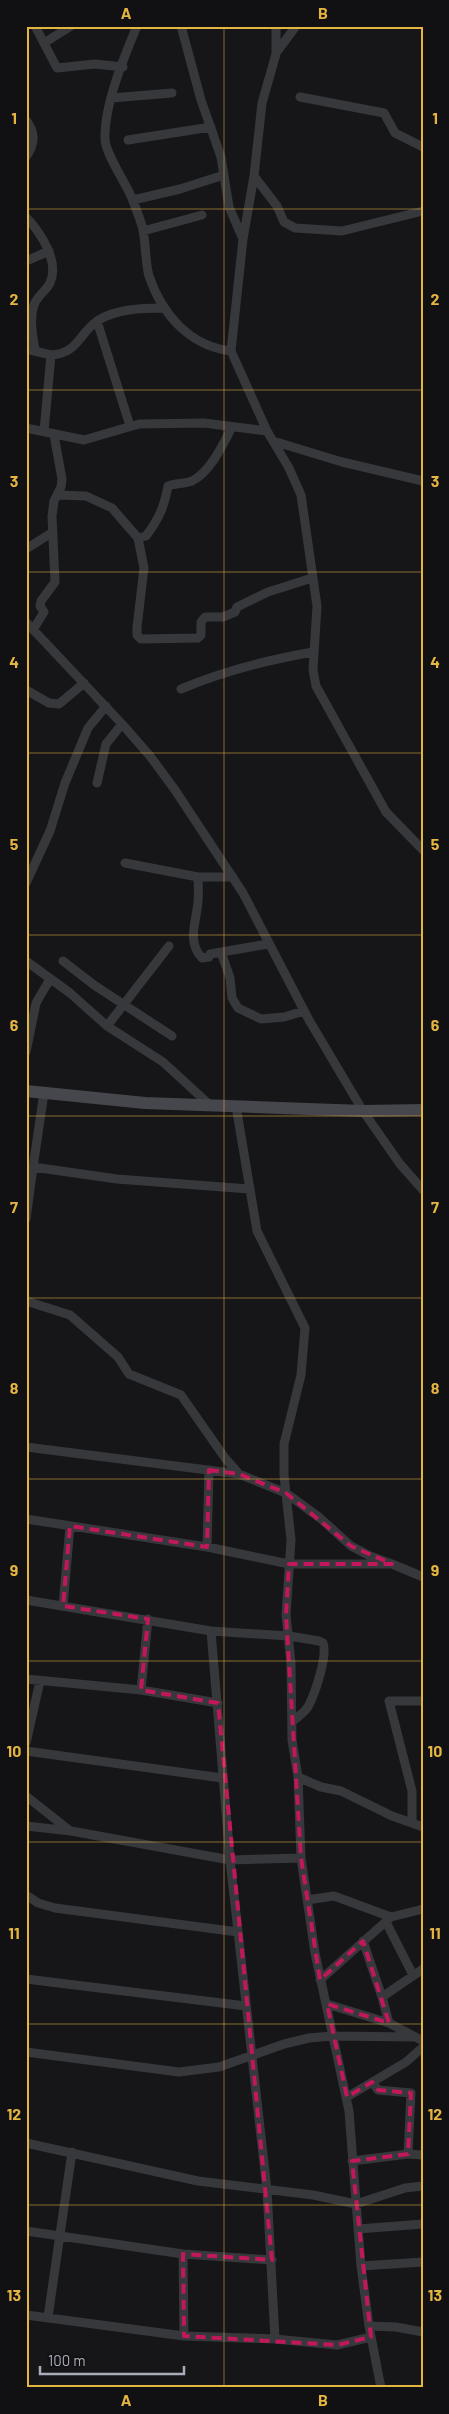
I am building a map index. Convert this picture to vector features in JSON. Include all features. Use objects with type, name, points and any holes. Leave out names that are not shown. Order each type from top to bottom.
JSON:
[{"type":"street","points":[[35,26],[57,68],[95,64],[123,67]]},
{"type":"street","points":[[44,43],[71,26]]},
{"type":"street","points":[[137,26],[111,98],[105,141],[133,200],[143,231],[149,274],[163,308],[194,340],[218,350],[231,351]]},
{"type":"street","points":[[181,26],[224,175],[229,206],[243,239]]},
{"type":"street","points":[[276,26],[276,54],[262,104],[254,176],[243,239],[231,351],[267,431],[301,496],[317,609],[313,670],[321,698],[386,812],[423,850]]},
{"type":"street","points":[[276,54],[296,26]]},
{"type":"street","points":[[111,98],[172,94]]},
{"type":"street","points":[[300,97],[384,113],[395,133],[423,147]]},
{"type":"street","points":[[26,120],[34,138],[32,148],[26,157]]},
{"type":"street","points":[[128,140],[211,127]]},
{"type":"street","points":[[133,200],[180,189],[224,175]]},
{"type":"street","points":[[254,176],[277,206],[284,222],[295,228],[342,231],[423,211]]},
{"type":"street","points":[[143,231],[202,215]]},
{"type":"street","points":[[26,217],[33,224],[49,251],[52,271],[50,284],[40,294],[34,305],[30,350],[51,355],[72,349],[97,321],[127,311],[163,308]]},
{"type":"street","points":[[26,261],[49,251]]},
{"type":"street","points":[[97,321],[130,426]]},
{"type":"street","points":[[44,432],[51,355]]},
{"type":"street","points":[[26,428],[84,440],[130,426],[204,423],[267,431]]},
{"type":"street","points":[[138,538],[146,536],[156,518],[164,510],[168,486],[189,482],[199,477],[219,454],[232,427]]},
{"type":"street","points":[[33,630],[44,612],[40,606],[41,601],[55,582],[53,506],[62,478],[54,434]]},
{"type":"street","points":[[273,441],[342,462],[423,481]]},
{"type":"street","points":[[58,495],[86,496],[112,508],[138,538],[144,568],[137,635],[146,640],[198,638],[201,635],[201,622],[205,617],[226,616],[236,612],[237,607],[262,595],[312,578]]},
{"type":"street","points":[[26,549],[54,532]]},
{"type":"street","points":[[26,622],[106,706],[155,763],[232,877],[257,918],[268,944],[304,1011],[363,1111],[400,1164],[423,1190]]},
{"type":"street","points":[[181,689],[229,671],[269,660],[313,652]]},
{"type":"street","points":[[26,690],[49,703],[59,704],[84,683]]},
{"type":"street","points":[[26,883],[50,832],[65,784],[88,728],[106,706]]},
{"type":"street","points":[[97,783],[106,744],[122,724]]},
{"type":"street","points":[[125,863],[198,877],[232,877]]},
{"type":"street","points":[[198,877],[198,902],[194,923],[194,943],[202,958],[221,952],[268,944]]},
{"type":"street","points":[[107,1026],[169,946]]},
{"type":"street","points":[[221,952],[230,978],[232,998],[238,1008],[262,1019],[284,1017],[304,1011]]},
{"type":"street","points":[[26,961],[70,993],[107,1026],[163,1062],[212,1106]]},
{"type":"street","points":[[62,961],[172,1036]]},
{"type":"street","points":[[26,1052],[36,1003],[50,979]]},
{"type":"street","points":[[26,1091],[145,1103],[363,1111],[423,1110]]},
{"type":"street","points":[[26,1218],[44,1092]]},
{"type":"street","points":[[236,1106],[257,1231],[305,1328],[301,1375],[284,1444],[286,1493],[291,1540],[286,1615],[291,1663],[292,1722],[298,1777],[301,1858],[320,1980],[347,2097],[361,2266],[369,2326],[382,2388]]},
{"type":"street","points":[[33,1168],[117,1178],[250,1189]]},
{"type":"street","points":[[26,1301],[70,1315],[118,1357],[129,1374],[181,1395],[225,1458],[239,1474]]},
{"type":"street","points":[[26,1447],[239,1474],[286,1493],[320,1518],[351,1546],[370,1556],[423,1576]]},
{"type":"street","points":[[207,1547],[208,1470]]},
{"type":"street","points":[[26,1519],[207,1547],[290,1564],[392,1564]]},
{"type":"street","points":[[62,1606],[70,1526]]},
{"type":"street","points":[[26,1600],[212,1631],[288,1636],[319,1641],[323,1643],[325,1652],[322,1670],[308,1707],[292,1722]]},
{"type":"street","points":[[141,1690],[148,1619]]},
{"type":"street","points":[[212,1631],[222,1778],[230,1860],[267,2190],[276,2338]]},
{"type":"street","points":[[26,1679],[141,1690],[218,1703]]},
{"type":"street","points":[[26,1743],[40,1681]]},
{"type":"street","points":[[412,1823],[412,1791],[389,1701],[423,1702]]},
{"type":"street","points":[[26,1751],[222,1778]]},
{"type":"street","points":[[298,1777],[321,1788],[342,1791],[423,1827]]},
{"type":"street","points":[[26,1796],[71,1831]]},
{"type":"street","points":[[26,1826],[71,1831],[230,1860],[301,1858]]},
{"type":"street","points":[[26,1895],[38,1903],[55,1908],[238,1932]]},
{"type":"street","points":[[307,1900],[334,1896],[389,1920],[413,1975]]},
{"type":"street","points":[[320,1980],[389,1920],[423,1909]]},
{"type":"street","points":[[363,1941],[389,2022]]},
{"type":"street","points":[[382,1997],[423,1969]]},
{"type":"street","points":[[26,1979],[246,2006]]},
{"type":"street","points":[[327,2004],[389,2022],[419,2039]]},
{"type":"street","points":[[26,2052],[179,2072],[218,2067],[309,2038],[332,2036],[419,2039]]},
{"type":"street","points":[[347,2097],[406,2062],[423,2047]]},
{"type":"street","points":[[372,2082],[378,2090],[411,2094],[408,2154]]},
{"type":"street","points":[[26,2143],[198,2181],[313,2194],[356,2204],[405,2188],[423,2186]]},
{"type":"street","points":[[48,2317],[72,2152]]},
{"type":"street","points":[[352,2161],[408,2154],[423,2155]]},
{"type":"street","points":[[358,2229],[423,2224]]},
{"type":"street","points":[[26,2231],[183,2254],[272,2260]]},
{"type":"street","points":[[183,2254],[184,2336]]},
{"type":"street","points":[[361,2266],[423,2262]]},
{"type":"street","points":[[26,2315],[184,2336],[276,2338],[337,2345],[371,2337]]},
{"type":"street","points":[[369,2326],[423,2332]]},
{"type":"highlighted area","points":[[209,1470],[239,1474],[286,1493],[351,1546],[392,1564],[289,1564],[286,1615],[301,1858],[320,1980],[363,1941],[389,2023],[327,2004],[347,2097],[372,2082],[378,2090],[411,2093],[408,2154],[352,2161],[371,2337],[337,2345],[184,2336],[183,2254],[272,2260],[218,1703],[141,1690],[148,1619],[63,1606],[70,1526],[207,1547]]}]
